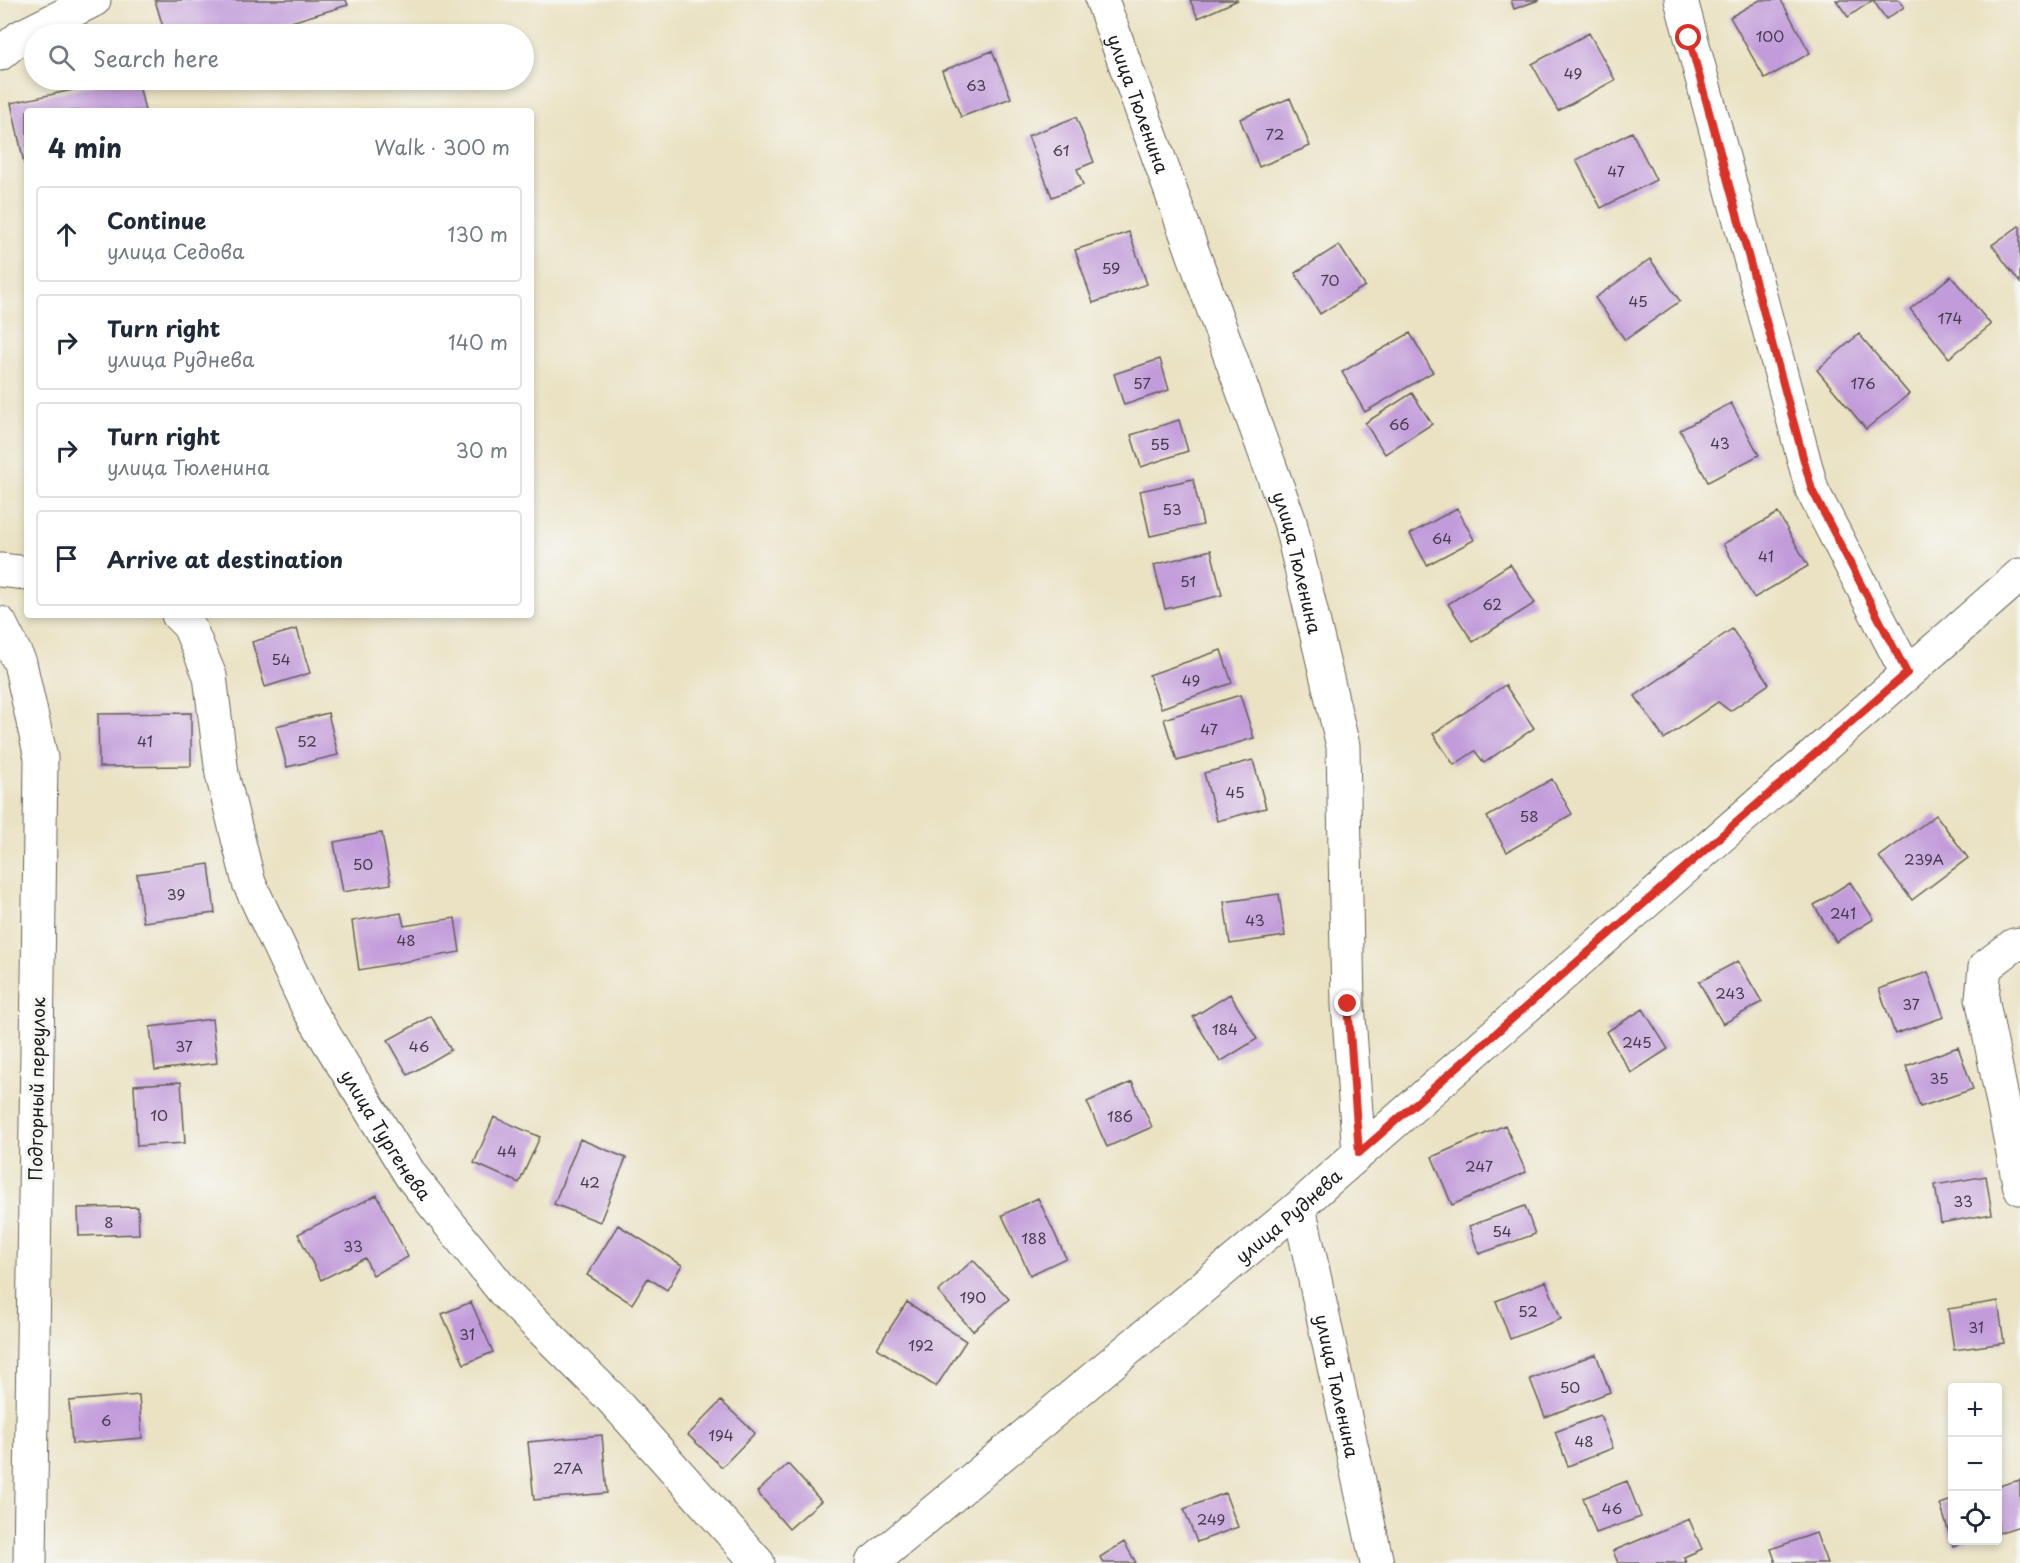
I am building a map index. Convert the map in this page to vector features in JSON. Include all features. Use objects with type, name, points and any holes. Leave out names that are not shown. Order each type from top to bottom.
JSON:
[{"type":"street","points":[[46,24],[94,0]]},
{"type":"street","name":"улица Тюленина","points":[[1102,0],[1290,522],[1343,746],[1348,1004],[1359,1153]]},
{"type":"street","points":[[1681,0],[1812,490],[1907,673]]},
{"type":"street","points":[[0,54],[24,35]]},
{"type":"street","points":[[0,570],[24,573]]},
{"type":"street","name":"улица Руднева","points":[[872,1563],[1299,1207],[2020,575]]},
{"type":"street","name":"улица Тургенева","points":[[181,618],[189,626],[210,676],[222,774],[249,883],[308,1008],[411,1176],[497,1284],[611,1398],[758,1563]]},
{"type":"street","name":"Подгорный переулок","points":[[0,623],[20,663],[41,758],[30,1563]]},
{"type":"street","points":[[2020,944],[2014,945],[1985,966],[1982,998],[2020,1188]]},
{"type":"street","name":"улица Тюленина","points":[[1299,1207],[1377,1563]]},
{"type":"building","points":[[155,0],[346,0],[348,5],[284,24],[162,24]]},
{"type":"building","points":[[1190,0],[1238,0],[1198,18]]},
{"type":"building","points":[[1511,0],[1539,0],[1514,9]]},
{"type":"building","points":[[1760,0],[1781,0],[1810,53],[1765,79],[1730,17]]},
{"type":"building","points":[[1836,0],[1873,0],[1848,17]]},
{"type":"building","points":[[1873,0],[1899,0],[1904,7],[1886,19]]},
{"type":"building","points":[[1589,33],[1615,80],[1558,111],[1532,64]]},
{"type":"building","points":[[992,51],[1011,98],[961,117],[942,71]]},
{"type":"building","points":[[73,90],[140,90],[144,108],[24,108],[24,163],[11,103]]},
{"type":"building","points":[[1290,98],[1310,146],[1259,167],[1240,119]]},
{"type":"building","points":[[1076,117],[1094,162],[1077,169],[1083,185],[1052,197],[1028,136]]},
{"type":"building","points":[[1632,132],[1656,180],[1601,208],[1576,160]]},
{"type":"building","points":[[2020,227],[2020,283],[1992,245]]},
{"type":"building","points":[[1129,232],[1147,284],[1093,303],[1075,250]]},
{"type":"building","points":[[1339,245],[1365,286],[1320,314],[1295,273]]},
{"type":"building","points":[[1650,259],[1680,301],[1625,340],[1595,298]]},
{"type":"building","points":[[1951,276],[1991,325],[1949,358],[1910,309]]},
{"type":"building","points":[[1410,333],[1433,372],[1365,412],[1342,372]]},
{"type":"building","points":[[1859,334],[1909,394],[1866,429],[1817,370]]},
{"type":"building","points":[[1160,359],[1169,390],[1124,405],[1114,374]]},
{"type":"building","points":[[1412,393],[1432,424],[1385,454],[1365,423]]},
{"type":"building","points":[[1731,403],[1759,455],[1708,482],[1680,430]]},
{"type":"building","points":[[1179,420],[1188,451],[1141,467],[1131,435]]},
{"type":"building","points":[[1193,479],[1203,525],[1150,536],[1140,491]]},
{"type":"building","points":[[1457,508],[1474,540],[1427,565],[1410,534]]},
{"type":"building","points":[[1778,513],[1808,566],[1754,598],[1723,544]]},
{"type":"building","points":[[1211,550],[1222,595],[1165,609],[1154,565]]},
{"type":"building","points":[[1510,564],[1535,603],[1473,642],[1448,604]]},
{"type":"building","points":[[297,629],[310,673],[265,687],[252,642]]},
{"type":"building","points":[[1732,629],[1769,684],[1730,711],[1718,702],[1664,739],[1635,696]]},
{"type":"building","points":[[1221,650],[1232,683],[1161,708],[1149,675]]},
{"type":"building","points":[[1505,685],[1534,728],[1484,763],[1475,751],[1454,765],[1433,734]]},
{"type":"building","points":[[1240,695],[1254,738],[1177,761],[1164,719]]},
{"type":"building","points":[[191,713],[191,766],[99,767],[98,714]]},
{"type":"building","points":[[328,713],[338,755],[287,767],[276,726]]},
{"type":"building","points":[[1253,760],[1266,808],[1217,821],[1204,773]]},
{"type":"building","points":[[1552,779],[1572,814],[1507,852],[1487,817]]},
{"type":"building","points":[[1936,815],[1968,858],[1912,900],[1879,857]]},
{"type":"building","points":[[382,833],[391,884],[343,892],[334,842]]},
{"type":"building","points":[[209,864],[215,913],[143,922],[137,874]]},
{"type":"building","points":[[1850,882],[1874,919],[1836,942],[1814,905]]},
{"type":"building","points":[[1279,894],[1285,936],[1230,944],[1224,902]]},
{"type":"building","points":[[401,913],[404,926],[455,918],[460,952],[359,970],[352,921]]},
{"type":"building","points":[[1738,961],[1762,1002],[1723,1024],[1699,982]]},
{"type":"building","points":[[1928,972],[1944,1017],[1895,1034],[1879,989]]},
{"type":"building","points":[[1230,994],[1257,1039],[1220,1062],[1193,1017]]},
{"type":"building","points":[[1643,1009],[1668,1049],[1631,1073],[1606,1032]]},
{"type":"building","points":[[431,1016],[451,1050],[408,1075],[388,1040]]},
{"type":"building","points":[[212,1019],[217,1063],[155,1070],[150,1027]]},
{"type":"building","points":[[1958,1047],[1973,1089],[1920,1107],[1906,1066]]},
{"type":"building","points":[[181,1082],[185,1143],[137,1146],[134,1085]]},
{"type":"building","points":[[1132,1082],[1152,1127],[1107,1147],[1087,1102]]},
{"type":"building","points":[[494,1117],[540,1137],[519,1183],[474,1163]]},
{"type":"building","points":[[1505,1125],[1526,1172],[1452,1205],[1432,1157]]},
{"type":"building","points":[[580,1139],[626,1158],[600,1222],[554,1204]]},
{"type":"building","points":[[1986,1176],[1992,1214],[1941,1223],[1935,1185]]},
{"type":"building","points":[[377,1195],[408,1257],[373,1275],[365,1258],[321,1280],[298,1234]]},
{"type":"building","points":[[1038,1198],[1066,1258],[1030,1275],[1002,1215]]},
{"type":"building","points":[[1525,1206],[1535,1234],[1479,1254],[1469,1226]]},
{"type":"building","points":[[138,1207],[139,1234],[79,1236],[78,1208]]},
{"type":"building","points":[[618,1225],[682,1265],[667,1290],[648,1278],[632,1304],[587,1275]]},
{"type":"building","points":[[973,1260],[1009,1299],[973,1331],[938,1292]]},
{"type":"building","points":[[1546,1281],[1561,1319],[1510,1339],[1496,1301]]},
{"type":"building","points":[[1998,1301],[2004,1343],[1954,1350],[1948,1309]]},
{"type":"building","points":[[471,1302],[493,1352],[464,1364],[442,1314]]},
{"type":"building","points":[[907,1302],[966,1341],[936,1387],[877,1348]]},
{"type":"building","points":[[1596,1354],[1610,1392],[1545,1417],[1530,1379]]},
{"type":"building","points":[[139,1395],[142,1438],[72,1444],[69,1401]]},
{"type":"building","points":[[721,1401],[755,1433],[722,1467],[688,1435]]},
{"type":"building","points":[[1600,1415],[1613,1448],[1568,1466],[1555,1432]]},
{"type":"building","points":[[602,1435],[607,1493],[534,1500],[528,1442]]},
{"type":"building","points":[[788,1464],[821,1501],[789,1529],[757,1492]]},
{"type":"building","points":[[2020,1480],[2020,1526],[2002,1532],[2002,1491],[2002,1485]]},
{"type":"building","points":[[1627,1481],[1641,1517],[1596,1533],[1583,1498]]},
{"type":"building","points":[[1225,1493],[1238,1527],[1197,1542],[1184,1509]]},
{"type":"building","points":[[1948,1501],[1948,1530],[1940,1504]]},
{"type":"building","points":[[1689,1519],[1702,1549],[1684,1557],[1686,1563],[1618,1563],[1613,1551]]},
{"type":"building","points":[[1816,1533],[1827,1563],[1776,1563],[1771,1549]]},
{"type":"building","points":[[1124,1542],[1136,1563],[1103,1563],[1100,1557]]},
{"type":"route","points":[[1348,1004],[1359,1153],[1907,673],[1812,490],[1689,38]]}]
